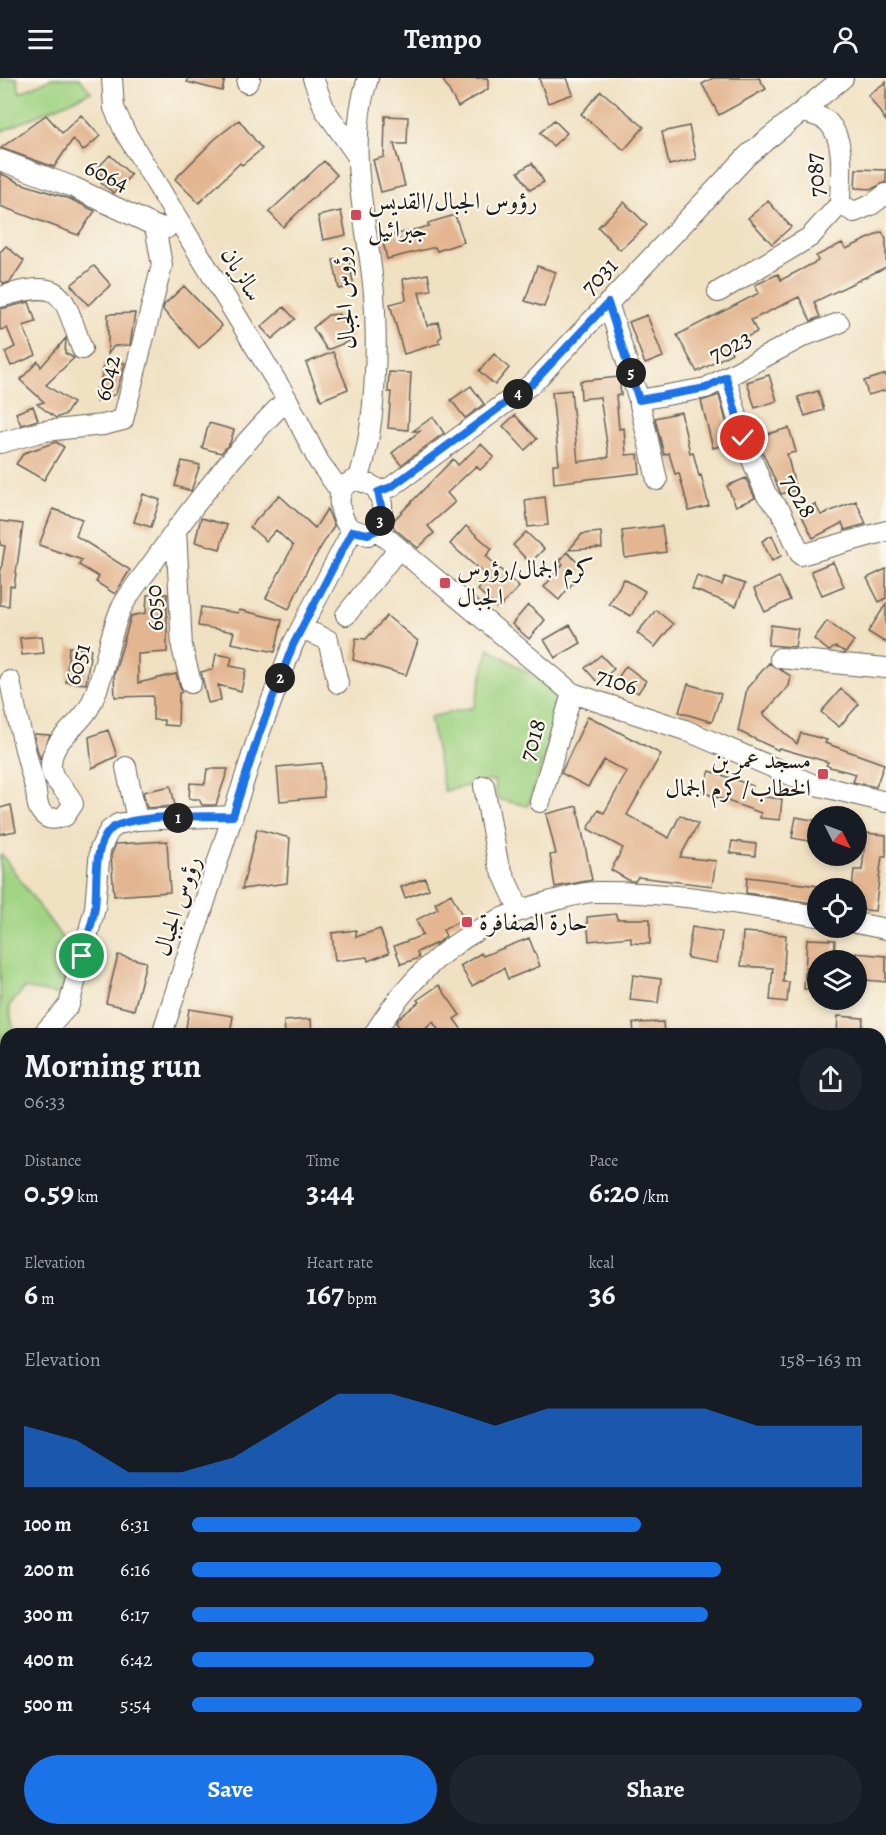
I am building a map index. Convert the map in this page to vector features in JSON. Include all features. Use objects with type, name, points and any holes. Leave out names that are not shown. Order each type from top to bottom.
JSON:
[{"type":"street","name":"سالزيان","points":[[112,78],[114,108],[125,132],[287,399],[319,462],[341,492]]},
{"type":"street","points":[[313,78],[326,110],[356,154]]},
{"type":"street","name":"رؤوس الجبال","points":[[358,480],[374,390],[374,295],[356,154],[361,98],[368,78]]},
{"type":"street","name":"7031","points":[[378,492],[391,487],[533,383],[748,155],[843,78]]},
{"type":"street","name":"7087","points":[[802,111],[827,120],[837,133],[840,154],[840,204],[854,212],[871,205],[886,194]]},
{"type":"street","name":"6064","points":[[0,160],[73,187],[155,226],[169,228],[191,239]]},
{"type":"street","points":[[718,292],[810,237],[840,204]]},
{"type":"street","name":"6042","points":[[0,443],[44,431],[104,425],[123,420],[162,265],[155,226]]},
{"type":"street","points":[[0,297],[30,288],[51,289],[61,295],[82,349]]},
{"type":"street","points":[[608,303],[639,400],[657,480]]},
{"type":"street","name":"7023","points":[[639,400],[706,388],[804,336],[839,323]]},
{"type":"street","name":"7028","points":[[726,377],[743,438],[766,494],[782,512],[801,555],[886,531]]},
{"type":"street","name":"6051","points":[[10,681],[25,756],[36,791],[37,807],[45,816],[54,819],[64,816],[73,804],[70,793],[54,778],[51,767],[54,750],[65,734],[86,714],[99,688],[112,633],[121,608],[176,529],[239,447],[287,399]]},
{"type":"street","points":[[358,480],[378,492],[382,510],[377,530],[368,534],[352,531],[343,519],[339,508],[341,492],[351,481],[358,480]]},
{"type":"street","name":"6050","points":[[176,529],[182,647],[191,683]]},
{"type":"street","name":"7106","points":[[377,530],[572,693],[685,730],[812,784],[886,802]]},
{"type":"street","name":"رؤوس الجبال","points":[[164,1028],[259,734],[301,628],[352,531]]},
{"type":"street","points":[[346,615],[399,548]]},
{"type":"street","points":[[301,628],[328,640],[338,683]]},
{"type":"street","points":[[780,658],[886,668]]},
{"type":"street","name":"7018","points":[[540,802],[572,693]]},
{"type":"street","points":[[126,767],[137,820]]},
{"type":"street","points":[[484,786],[498,863],[519,909]]},
{"type":"street","points":[[48,1028],[69,1005],[95,908],[100,849],[109,831],[118,824],[137,820],[233,816]]},
{"type":"street","points":[[378,1028],[390,1007],[417,974],[467,936],[519,909],[593,891],[680,895],[807,914]]},
{"type":"street","points":[[867,925],[886,929]]},
{"type":"green space","points":[[0,78],[17,78],[20,93],[52,78],[79,78],[91,92],[0,132]]},
{"type":"green space","points":[[489,648],[564,696],[528,806],[497,799],[494,780],[444,791],[430,717],[474,707]]},
{"type":"green space","points":[[0,855],[2,855],[71,950],[61,995],[25,988],[9,1006],[13,1028],[0,1028]]},
{"type":"building","points":[[188,78],[225,78],[222,91],[187,82]]},
{"type":"building","points":[[442,78],[488,78],[488,89],[458,107]]},
{"type":"building","points":[[539,78],[567,78],[573,94],[548,103]]},
{"type":"building","points":[[713,78],[759,78],[766,89],[719,115],[702,84]]},
{"type":"building","points":[[886,82],[886,121],[868,95]]},
{"type":"building","points":[[601,91],[644,127],[624,150],[581,114]]},
{"type":"building","points":[[46,115],[62,133],[81,115],[100,136],[83,151],[73,139],[54,167],[1,148]]},
{"type":"building","points":[[385,116],[408,117],[407,144],[394,144],[405,186],[381,192],[373,160],[384,157]]},
{"type":"building","points":[[239,120],[262,149],[242,165],[240,163],[199,203],[175,179],[215,139]]},
{"type":"building","points":[[554,120],[567,133],[553,146],[540,133]]},
{"type":"building","points":[[689,126],[696,159],[669,165],[662,132]]},
{"type":"building","points":[[110,155],[131,175],[114,193],[101,183],[105,178],[96,170]]},
{"type":"building","points":[[324,161],[337,175],[283,227],[269,212]]},
{"type":"building","points":[[532,163],[544,182],[530,190],[518,172]]},
{"type":"building","points":[[856,169],[886,170],[886,182],[872,189],[855,188]]},
{"type":"building","points":[[0,173],[20,183],[70,199],[95,211],[78,235],[0,206]]},
{"type":"building","points":[[768,201],[791,227],[772,244],[748,218]]},
{"type":"building","points":[[624,202],[647,225],[620,250],[598,227]]},
{"type":"building","points":[[341,211],[346,235],[323,240],[318,216]]},
{"type":"building","points":[[455,215],[464,242],[437,251],[435,247],[387,259],[382,238],[429,226],[428,223]]},
{"type":"building","points":[[882,232],[886,239],[886,267],[814,302],[820,317],[811,321],[799,297],[751,320],[757,332],[728,346],[732,353],[697,372],[677,335],[759,293],[755,285],[778,274],[781,280],[818,261],[816,256],[842,243],[846,249]]},
{"type":"building","points":[[6,246],[24,261],[10,282],[4,284],[0,279],[0,252]]},
{"type":"building","points":[[348,257],[354,286],[339,289],[333,260]]},
{"type":"building","points":[[94,266],[111,285],[88,305],[71,285]]},
{"type":"building","points":[[537,266],[556,272],[544,307],[525,301]]},
{"type":"building","points":[[428,274],[431,290],[419,292],[427,326],[438,322],[442,336],[438,340],[440,343],[404,354],[390,304],[406,300],[403,279]]},
{"type":"building","points":[[184,286],[222,326],[199,348],[163,310],[164,305]]},
{"type":"building","points":[[29,302],[36,322],[23,326],[36,355],[11,366],[5,352],[15,347],[7,328],[0,330],[0,309]]},
{"type":"building","points":[[284,307],[295,319],[272,339],[261,327]]},
{"type":"building","points":[[135,313],[130,345],[114,346],[108,354],[108,314]]},
{"type":"building","points":[[339,314],[340,320],[348,318],[352,340],[327,350],[313,328],[328,315]]},
{"type":"building","points":[[647,315],[663,357],[645,364],[629,322]]},
{"type":"building","points":[[66,338],[65,353],[74,358],[46,385],[73,403],[66,414],[56,418],[37,404],[44,402],[20,380],[38,361],[41,367]]},
{"type":"building","points":[[333,352],[348,389],[321,400],[306,363]]},
{"type":"building","points":[[494,354],[509,368],[495,385],[479,371]]},
{"type":"building","points":[[105,360],[125,363],[116,394],[96,402]]},
{"type":"building","points":[[389,372],[411,373],[408,430],[388,428],[391,392],[388,392]]},
{"type":"building","points":[[886,374],[886,390],[868,395],[864,381]]},
{"type":"building","points":[[769,375],[777,401],[755,408],[747,382]]},
{"type":"building","points":[[619,377],[621,395],[616,395],[619,429],[624,428],[626,455],[638,454],[640,473],[554,483],[553,464],[559,464],[552,392],[571,390],[578,462],[609,457],[600,397],[581,399],[580,381]]},
{"type":"building","points":[[471,386],[484,404],[465,418],[451,400]]},
{"type":"building","points":[[818,391],[824,410],[805,416],[798,397]]},
{"type":"building","points":[[719,395],[732,443],[713,448],[701,401]]},
{"type":"building","points":[[33,406],[38,420],[21,425],[16,413]]},
{"type":"building","points":[[681,412],[690,453],[693,452],[709,506],[689,511],[679,473],[675,474],[669,453],[664,455],[655,418]]},
{"type":"building","points":[[515,415],[537,439],[525,450],[503,426]]},
{"type":"building","points":[[433,417],[444,433],[401,465],[392,453],[420,431],[413,431]]},
{"type":"building","points":[[209,423],[234,430],[230,443],[221,453],[202,448]]},
{"type":"building","points":[[789,428],[796,452],[787,454],[796,490],[781,494],[756,437]]},
{"type":"building","points":[[56,442],[64,447],[44,480],[16,464],[24,453]]},
{"type":"building","points":[[481,444],[494,457],[480,470],[476,466],[447,493],[455,502],[428,526],[434,533],[418,548],[395,529],[392,522],[453,459],[458,465]]},
{"type":"building","points":[[182,461],[200,465],[191,491],[175,486]]},
{"type":"building","points":[[746,478],[755,498],[736,506],[727,486]]},
{"type":"building","points":[[143,494],[160,500],[151,527],[134,522]]},
{"type":"building","points":[[279,495],[315,528],[327,509],[334,526],[308,568],[289,609],[266,598],[293,546],[276,530],[266,541],[250,527]]},
{"type":"building","points":[[545,497],[548,525],[528,527],[525,500]]},
{"type":"building","points":[[856,501],[866,524],[845,530],[842,523],[813,538],[800,512],[815,504],[821,515]]},
{"type":"building","points":[[53,509],[82,519],[76,536],[130,570],[115,594],[96,582],[99,577],[79,565],[82,560],[39,545]]},
{"type":"building","points":[[201,518],[227,525],[220,549],[195,542]]},
{"type":"building","points":[[0,521],[23,524],[14,587],[10,586],[9,606],[0,605],[0,576],[5,546],[0,545]]},
{"type":"building","points":[[466,526],[492,549],[486,556],[519,587],[498,609],[478,590],[489,578],[450,544]]},
{"type":"building","points":[[662,526],[666,552],[625,558],[622,531]]},
{"type":"building","points":[[526,532],[544,549],[530,563],[513,545]]},
{"type":"building","points":[[601,532],[602,548],[569,550],[582,534]]},
{"type":"building","points":[[772,535],[781,556],[772,561],[762,541]]},
{"type":"building","points":[[567,552],[584,569],[559,600],[544,587],[563,564],[560,561]]},
{"type":"building","points":[[833,562],[844,586],[822,595],[811,571]]},
{"type":"building","points":[[886,569],[886,598],[879,602],[867,578]]},
{"type":"building","points":[[697,576],[722,585],[725,577],[745,584],[736,606],[692,589]]},
{"type":"building","points":[[779,577],[790,600],[765,612],[754,589]]},
{"type":"building","points":[[624,579],[645,591],[631,616],[609,604]]},
{"type":"building","points":[[167,594],[167,652],[138,654],[138,683],[176,674],[182,692],[179,693],[178,726],[164,725],[164,720],[153,720],[153,696],[115,697],[114,675],[131,616],[146,613],[147,595]]},
{"type":"building","points":[[886,604],[886,643],[868,632]]},
{"type":"building","points":[[528,605],[545,620],[529,639],[512,624]]},
{"type":"building","points":[[201,607],[238,613],[239,610],[282,620],[275,652],[231,643],[234,632],[198,626]]},
{"type":"building","points":[[656,610],[673,624],[655,647],[637,633]]},
{"type":"building","points":[[387,616],[418,641],[406,675],[353,660],[356,638],[366,639]]},
{"type":"building","points":[[827,621],[854,641],[846,652],[835,647],[829,651],[814,639]]},
{"type":"building","points":[[570,625],[581,643],[555,658],[544,640]]},
{"type":"building","points":[[771,625],[798,629],[795,647],[768,645]]},
{"type":"building","points":[[42,636],[44,653],[22,655],[20,638]]},
{"type":"building","points":[[69,647],[91,649],[86,684],[66,682]]},
{"type":"building","points":[[216,654],[232,657],[230,666],[246,669],[241,691],[218,685],[221,700],[208,703],[201,672],[213,669]]},
{"type":"building","points":[[601,655],[614,669],[598,683],[585,668]]},
{"type":"building","points":[[769,663],[791,676],[789,686],[763,714],[797,744],[801,733],[827,740],[825,743],[884,764],[876,787],[853,782],[856,774],[826,766],[828,762],[779,748],[778,750],[738,731],[747,688]]},
{"type":"building","points":[[626,666],[646,681],[638,693],[617,679]]},
{"type":"building","points":[[688,684],[721,694],[712,722],[679,712]]},
{"type":"building","points":[[841,689],[859,704],[839,727],[821,712]]},
{"type":"building","points":[[588,716],[661,754],[627,815],[669,838],[680,815],[698,824],[680,857],[716,861],[712,886],[638,877],[635,881],[630,881],[611,870],[623,848],[588,829],[598,810],[604,813],[627,772],[604,760],[588,787],[561,773]]},
{"type":"building","points":[[108,730],[117,756],[92,768],[89,737]]},
{"type":"building","points":[[34,734],[50,735],[40,759],[36,745]]},
{"type":"building","points":[[322,763],[324,797],[280,801],[277,767]]},
{"type":"building","points":[[207,769],[228,769],[216,805],[202,805],[199,799],[189,799],[190,783],[205,784]]},
{"type":"building","points":[[710,771],[753,786],[749,795],[782,799],[780,820],[760,818],[761,813],[702,792]]},
{"type":"building","points":[[171,786],[175,806],[147,808],[143,792]]},
{"type":"building","points":[[11,805],[16,831],[0,834],[0,808]]},
{"type":"building","points":[[577,806],[592,880],[555,887],[550,855],[556,854],[546,814]]},
{"type":"building","points":[[796,817],[807,819],[807,841],[792,838]]},
{"type":"building","points":[[257,829],[290,838],[287,883],[242,889]]},
{"type":"building","points":[[867,833],[886,835],[886,856],[882,856],[875,911],[867,910],[867,878],[853,878],[854,870],[862,870],[862,866],[867,866]]},
{"type":"building","points":[[167,841],[170,892],[114,896],[111,855],[116,844]]},
{"type":"building","points":[[732,841],[756,844],[755,856],[730,853]]},
{"type":"building","points":[[747,877],[807,885],[807,902],[746,893]]},
{"type":"building","points":[[425,878],[429,889],[405,898],[401,887]]},
{"type":"building","points":[[451,894],[464,919],[443,930],[446,936],[439,942],[417,952],[419,958],[401,964],[394,946],[423,935],[416,920],[438,909],[435,903]]},
{"type":"building","points":[[616,914],[617,919],[650,919],[650,944],[631,943],[631,937],[589,941],[587,917]]},
{"type":"building","points":[[692,927],[722,932],[717,963],[687,958]]},
{"type":"building","points":[[380,929],[389,953],[368,961],[367,957],[335,961],[332,933],[356,930],[356,937]]},
{"type":"building","points":[[743,932],[786,935],[783,982],[789,982],[787,1002],[770,1000],[773,968],[741,966]]},
{"type":"building","points":[[529,938],[540,966],[508,979],[504,968],[472,986],[460,966],[481,953],[483,956]]},
{"type":"building","points":[[807,939],[835,940],[834,950],[807,950],[807,989],[804,989]]},
{"type":"building","points":[[867,954],[886,956],[886,982],[867,980]]},
{"type":"building","points":[[118,955],[146,962],[134,1010],[106,1003]]},
{"type":"building","points":[[633,975],[661,979],[658,1003],[630,1000]]},
{"type":"building","points":[[439,985],[460,1015],[454,1019],[461,1028],[437,1028],[433,1022],[426,1028],[400,1028],[396,1023],[398,1019],[419,1002],[417,1000]]},
{"type":"building","points":[[189,1009],[233,1016],[231,1028],[186,1028]]},
{"type":"building","points":[[838,1016],[863,1018],[862,1028],[837,1028]]},
{"type":"building","points":[[311,1019],[312,1028],[285,1028],[284,1021]]},
{"type":"building","points":[[663,1022],[664,1028],[633,1028],[633,1023]]},
{"type":"place","name":"رؤوس الجبال/القديس جبرائيل","points":[[356,215]]},
{"type":"place","name":"كرم الجمال/رؤوس الجبال","points":[[445,583]]},
{"type":"place","name":"مسجد عمر بن الخطاب/كرم الجمال","points":[[823,774]]},
{"type":"place","name":"حارة الصفافرة","points":[[467,922]]},
{"type":"route","points":[[82,956],[95,908],[100,849],[109,831],[118,824],[137,820],[233,816],[259,734],[293,645],[352,531],[368,534],[377,530],[382,510],[378,492],[391,487],[533,383],[608,303],[639,400],[706,388],[726,377],[743,438]]}]
